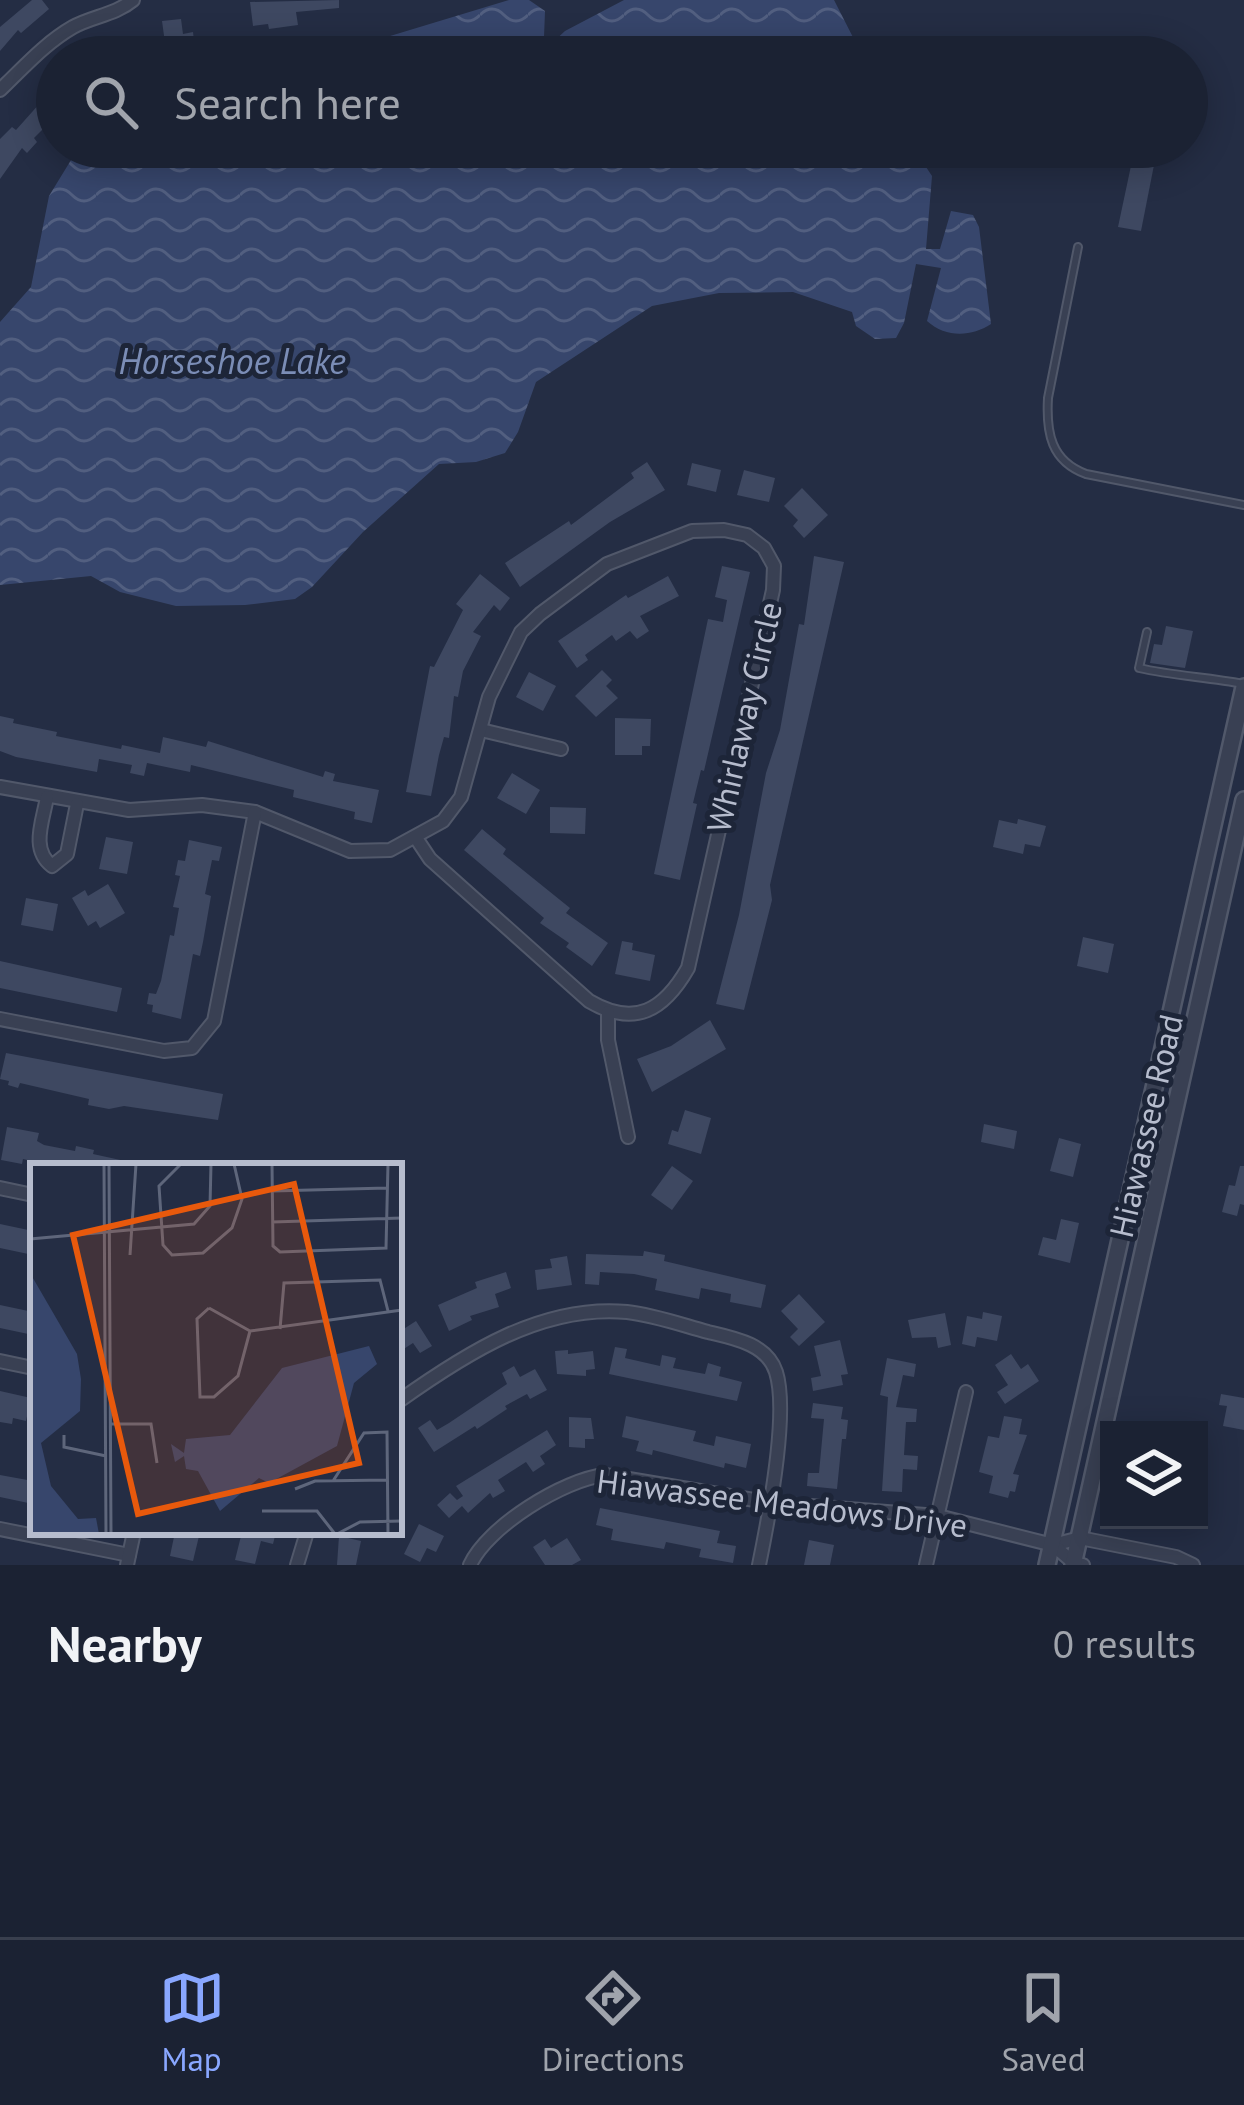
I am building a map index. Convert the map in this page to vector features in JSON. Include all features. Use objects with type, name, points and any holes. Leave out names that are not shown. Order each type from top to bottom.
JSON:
[{"type":"street","points":[[60,36],[78,24],[120,11],[133,0]]},
{"type":"street","points":[[0,90],[36,56]]},
{"type":"street","name":"Whirlaway Circle","points":[[416,838],[443,821],[461,797],[489,697],[521,632],[539,614],[607,564],[692,531],[747,535],[764,548],[774,566],[773,590],[688,968],[673,994],[650,1010],[630,1015],[608,1012]]},
{"type":"street","name":"Hiawassee Road","points":[[1047,1565],[1244,686]]},
{"type":"street","points":[[481,730],[561,749]]},
{"type":"street","points":[[0,787],[129,810],[202,805],[255,812],[350,851],[390,850],[416,838],[430,859],[578,993],[608,1012],[608,1040],[628,1137]]},
{"type":"street","points":[[47,797],[38,845],[42,859],[52,866],[68,854],[77,804]]},
{"type":"street","name":"Hiawassee Road","points":[[1077,1564],[1244,800]]},
{"type":"street","points":[[0,1019],[164,1051],[192,1048],[214,1021],[255,812]]},
{"type":"street","points":[[0,1188],[30,1194]]},
{"type":"street","points":[[402,1399],[461,1358],[516,1332],[573,1313],[628,1312],[739,1340],[767,1355],[777,1374],[772,1503],[759,1565]]},
{"type":"street","points":[[0,1361],[30,1366]]},
{"type":"street","points":[[926,1565],[966,1392]]},
{"type":"street","name":"Hiawassee Meadows Drive","points":[[470,1565],[492,1534],[584,1477],[604,1474],[772,1503],[938,1516],[1052,1545]]},
{"type":"street","points":[[0,1529],[128,1560]]},
{"type":"street","points":[[297,1565],[306,1535]]},
{"type":"street","points":[[1052,1545],[1080,1538],[1193,1565]]},
{"type":"street","points":[[1052,1545],[1077,1564]]},
{"type":"lane","points":[[1078,247],[1048,398],[1052,446],[1072,469],[1086,474],[1244,505]]},
{"type":"lane","points":[[1147,632],[1139,668],[1244,686]]},
{"type":"water","points":[[509,0],[529,0],[545,11],[544,36],[390,36]]},
{"type":"water","points":[[624,0],[834,0],[852,36],[560,36]]},
{"type":"water","name":"Horseshoe Lake","points":[[66,168],[927,168],[932,176],[926,249],[940,249],[951,211],[973,215],[979,227],[991,324],[959,334],[927,321],[941,268],[916,264],[904,323],[896,338],[875,339],[856,326],[852,312],[793,292],[719,293],[652,306],[536,382],[505,453],[476,462],[439,464],[295,599],[176,606],[120,592],[91,576],[0,585],[0,322],[31,287],[49,196]]},
{"type":"building","points":[[32,0],[42,0],[49,9],[21,33],[18,30],[0,51],[0,27]]},
{"type":"building","points":[[339,0],[339,8],[296,12],[298,25],[253,26],[250,2]]},
{"type":"building","points":[[181,19],[183,34],[193,32],[193,36],[164,36],[162,21]]},
{"type":"building","points":[[36,108],[36,143],[27,153],[22,148],[0,179],[0,139],[12,127],[16,130]]},
{"type":"building","points":[[1131,168],[1153,168],[1141,231],[1118,227]]},
{"type":"building","points":[[647,462],[665,490],[610,522],[520,587],[505,563],[569,521],[571,525],[634,478],[631,473]]},
{"type":"building","points":[[692,463],[721,470],[716,492],[687,485]]},
{"type":"building","points":[[744,470],[775,478],[769,502],[737,495]]},
{"type":"building","points":[[802,488],[828,515],[804,538],[793,526],[798,520],[784,506]]},
{"type":"building","points":[[814,556],[844,562],[744,1010],[716,1004],[739,915],[766,773],[780,730],[799,624],[804,625]]},
{"type":"building","points":[[722,566],[750,572],[693,803],[697,804],[680,880],[654,874],[708,619],[723,622],[727,600],[715,597]]},
{"type":"building","points":[[480,574],[510,598],[500,611],[494,605],[473,632],[481,636],[463,671],[458,697],[454,696],[449,738],[444,737],[431,796],[406,792],[430,666],[434,667],[463,610],[456,604]]},
{"type":"building","points":[[668,576],[679,596],[640,616],[649,631],[637,639],[630,631],[616,641],[612,635],[585,655],[588,660],[577,668],[558,641],[626,595]]},
{"type":"building","points":[[1166,626],[1193,631],[1185,668],[1150,663],[1154,644],[1162,645]]},
{"type":"building","points":[[602,670],[612,680],[606,686],[618,698],[596,717],[575,696]]},
{"type":"building","points":[[529,672],[556,686],[543,711],[516,697]]},
{"type":"building","points":[[0,716],[57,732],[56,736],[121,749],[122,745],[160,753],[163,737],[206,747],[208,741],[323,777],[325,771],[335,774],[333,781],[379,790],[372,823],[354,819],[355,812],[293,797],[294,790],[191,765],[190,772],[147,763],[144,776],[130,773],[132,765],[99,759],[97,772],[16,757],[0,751]]},
{"type":"building","points":[[615,718],[651,719],[650,746],[642,746],[642,755],[615,755]]},
{"type":"building","points":[[512,773],[540,790],[526,814],[497,798]]},
{"type":"building","points":[[550,807],[586,808],[585,834],[550,833]]},
{"type":"building","points":[[1018,819],[1046,826],[1040,847],[1025,844],[1023,854],[993,847],[999,820],[1017,824]]},
{"type":"building","points":[[482,829],[506,849],[503,854],[570,908],[566,913],[608,943],[592,966],[464,850]]},
{"type":"building","points":[[106,837],[133,842],[127,874],[99,869]]},
{"type":"building","points":[[189,840],[222,847],[219,861],[212,860],[203,942],[200,956],[193,954],[181,1019],[152,1012],[153,1005],[147,1004],[149,993],[156,994],[170,935],[174,936],[179,908],[173,907],[180,876],[175,875],[178,860],[185,861]]},
{"type":"building","points":[[108,884],[125,913],[100,928],[96,921],[88,926],[72,898],[85,890],[88,896]]},
{"type":"building","points":[[26,898],[58,904],[53,931],[21,925]]},
{"type":"building","points":[[1083,937],[1114,944],[1108,973],[1077,966]]},
{"type":"building","points":[[622,941],[633,943],[632,950],[655,955],[650,981],[615,974]]},
{"type":"building","points":[[0,961],[122,988],[117,1012],[0,988]]},
{"type":"building","points":[[710,1020],[726,1049],[652,1092],[637,1059],[671,1046]]},
{"type":"building","points":[[6,1053],[223,1094],[218,1120],[124,1106],[109,1109],[88,1105],[89,1099],[20,1083],[18,1088],[8,1085],[9,1081],[0,1079]]},
{"type":"building","points":[[685,1110],[711,1118],[701,1154],[668,1144]]},
{"type":"building","points":[[984,1124],[1017,1131],[1014,1149],[981,1142]]},
{"type":"building","points":[[7,1127],[39,1133],[37,1141],[44,1145],[75,1151],[76,1146],[125,1161],[40,1163],[23,1159],[22,1164],[1,1160]]},
{"type":"building","points":[[1059,1138],[1081,1144],[1073,1177],[1050,1171]]},
{"type":"building","points":[[672,1166],[693,1181],[672,1210],[651,1195]]},
{"type":"building","points":[[1240,1166],[1244,1166],[1244,1205],[1240,1204],[1237,1216],[1222,1212]]},
{"type":"building","points":[[1061,1219],[1079,1223],[1070,1263],[1038,1255],[1043,1237],[1056,1240]]},
{"type":"building","points":[[0,1224],[30,1230],[30,1254],[0,1248]]},
{"type":"building","points":[[644,1251],[665,1255],[664,1261],[766,1285],[761,1308],[730,1302],[731,1294],[701,1288],[699,1299],[655,1290],[657,1279],[634,1274],[600,1272],[599,1285],[585,1284],[586,1254],[643,1256]]},
{"type":"building","points":[[567,1256],[572,1285],[537,1290],[535,1270],[552,1268],[550,1259]]},
{"type":"building","points":[[506,1272],[511,1288],[495,1294],[499,1307],[470,1316],[472,1320],[449,1331],[438,1305],[477,1288],[475,1282]]},
{"type":"building","points":[[799,1294],[825,1322],[799,1346],[790,1337],[798,1329],[781,1311]]},
{"type":"building","points":[[0,1305],[30,1311],[30,1334],[0,1328]]},
{"type":"building","points":[[983,1312],[1002,1316],[997,1341],[977,1337],[975,1347],[962,1344],[967,1316],[982,1319]]},
{"type":"building","points":[[945,1313],[951,1345],[938,1348],[936,1337],[912,1338],[908,1320]]},
{"type":"building","points":[[416,1321],[432,1346],[420,1353],[413,1343],[402,1350],[402,1330]]},
{"type":"building","points":[[840,1340],[848,1374],[841,1375],[843,1385],[813,1391],[811,1378],[821,1376],[814,1346]]},
{"type":"building","points":[[615,1347],[627,1349],[625,1358],[660,1366],[662,1355],[676,1358],[673,1368],[705,1374],[708,1363],[721,1367],[719,1376],[742,1382],[737,1401],[609,1374]]},
{"type":"building","points":[[568,1350],[568,1354],[593,1351],[595,1369],[586,1370],[586,1376],[557,1374],[555,1351]]},
{"type":"building","points":[[1011,1354],[1021,1369],[1028,1364],[1039,1381],[1005,1404],[997,1392],[1008,1385],[995,1365]]},
{"type":"building","points":[[887,1358],[916,1364],[914,1377],[903,1375],[896,1407],[917,1409],[916,1422],[906,1422],[904,1455],[918,1456],[917,1470],[903,1469],[902,1492],[882,1491],[888,1397],[880,1395]]},
{"type":"building","points":[[514,1366],[520,1377],[535,1369],[547,1390],[505,1406],[477,1429],[434,1452],[418,1428],[430,1420],[437,1430],[449,1423],[507,1384],[502,1373]]},
{"type":"building","points":[[0,1391],[30,1398],[26,1421],[0,1422]]},
{"type":"building","points":[[1221,1394],[1244,1398],[1244,1430],[1223,1426],[1227,1406],[1219,1405]]},
{"type":"building","points":[[813,1403],[843,1407],[841,1419],[848,1420],[837,1489],[807,1486],[808,1473],[819,1473],[824,1419],[811,1418]]},
{"type":"building","points":[[626,1416],[696,1431],[693,1441],[714,1446],[716,1436],[751,1444],[746,1468],[636,1451],[639,1441],[622,1437]]},
{"type":"building","points":[[1004,1416],[1022,1419],[1019,1434],[1027,1435],[1013,1474],[1019,1475],[1015,1492],[1010,1491],[1008,1498],[989,1493],[993,1476],[979,1472],[988,1436],[999,1438]]},
{"type":"building","points":[[569,1417],[591,1418],[594,1439],[585,1439],[585,1448],[569,1447]]},
{"type":"building","points":[[547,1430],[556,1445],[540,1456],[545,1464],[533,1472],[526,1462],[498,1480],[505,1491],[493,1498],[490,1493],[468,1513],[462,1506],[449,1518],[437,1505],[450,1493],[457,1500],[463,1496],[456,1486]]},
{"type":"building","points":[[0,1475],[30,1480],[30,1503],[0,1497]]},
{"type":"building","points":[[600,1508],[720,1531],[717,1543],[736,1546],[733,1563],[699,1557],[701,1549],[666,1542],[664,1549],[611,1540],[613,1529],[596,1525]]},
{"type":"building","points":[[419,1524],[444,1536],[436,1552],[427,1548],[420,1562],[404,1554]]},
{"type":"building","points":[[174,1535],[199,1535],[193,1561],[170,1556]]},
{"type":"building","points":[[241,1535],[275,1535],[273,1544],[261,1541],[255,1564],[235,1560]]},
{"type":"building","points":[[339,1536],[361,1541],[356,1565],[337,1565]]},
{"type":"building","points":[[567,1538],[581,1560],[572,1565],[545,1565],[533,1547],[545,1539],[551,1548]]},
{"type":"building","points":[[809,1540],[834,1545],[830,1565],[804,1565]]}]
